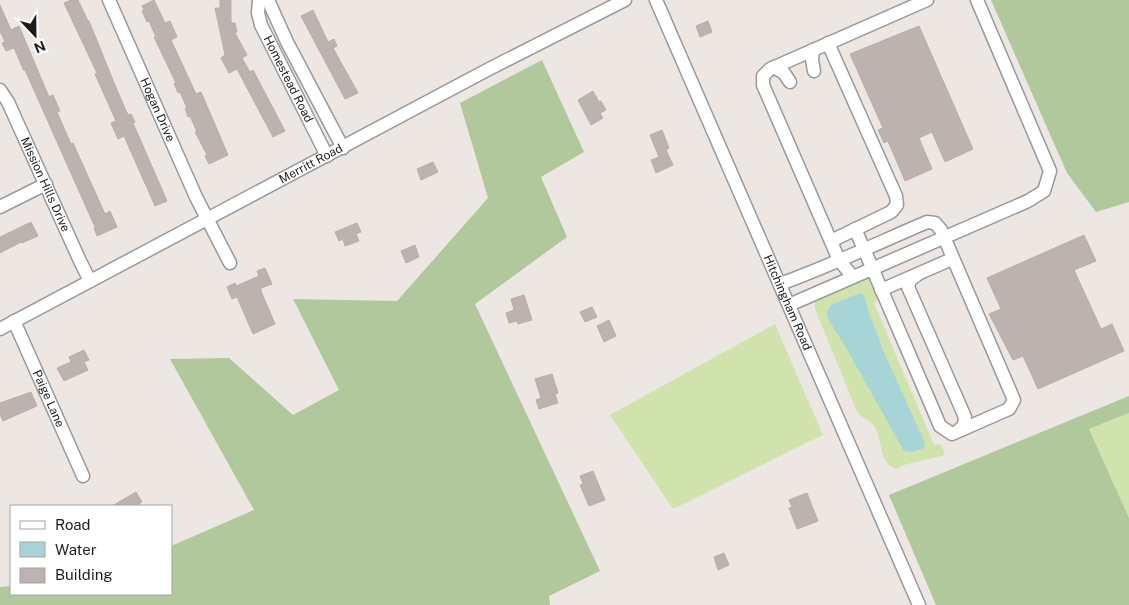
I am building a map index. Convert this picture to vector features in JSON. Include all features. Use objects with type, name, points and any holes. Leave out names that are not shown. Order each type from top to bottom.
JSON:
[{"type":"street","name":"Hogan Drive","points":[[109,0],[196,197],[230,264]]},
{"type":"street","name":"Homestead Road","points":[[259,0],[258,13],[260,25],[327,156]]},
{"type":"street","name":"Homestead Road","points":[[268,0],[287,42],[343,148]]},
{"type":"street","name":"Merritt Road","points":[[0,329],[489,69],[625,0]]},
{"type":"street","name":"Hitchingham Road","points":[[656,0],[919,605]]},
{"type":"street","points":[[853,277],[839,260],[763,86],[763,76],[774,67],[928,0]]},
{"type":"street","points":[[789,305],[1028,201],[1044,191],[1050,171],[976,0]]},
{"type":"street","points":[[828,43],[896,196],[898,205],[879,219],[831,241]]},
{"type":"street","points":[[813,50],[814,71]]},
{"type":"street","points":[[774,67],[784,73],[790,82]]},
{"type":"street","name":"Mission Hills Drive","points":[[0,90],[8,102],[90,281]]},
{"type":"street","points":[[0,207],[46,184]]},
{"type":"street","points":[[780,284],[839,260],[864,249],[927,222],[935,223],[941,230],[1014,400],[1009,409],[952,434],[940,426],[882,290],[872,269],[864,249],[855,229]]},
{"type":"street","points":[[882,290],[952,259]]},
{"type":"street","points":[[917,275],[910,280],[908,288],[965,417],[964,425],[958,432]]},
{"type":"street","name":"Paige Lane","points":[[14,321],[82,476]]},
{"type":"green space","points":[[991,0],[1129,0],[1129,202],[1096,212],[1067,173]]},
{"type":"green space","points":[[542,60],[584,152],[541,177],[567,237],[475,304],[600,571],[549,596],[550,605],[0,605],[0,587],[10,586],[10,595],[172,595],[172,546],[254,510],[170,359],[229,358],[293,415],[339,390],[293,299],[397,301],[488,198],[460,103]]},
{"type":"green space","points":[[869,278],[873,281],[879,298],[874,303],[934,445],[941,444],[945,455],[904,465],[897,469],[891,466],[884,457],[874,426],[858,414],[815,309],[815,300]]},
{"type":"green space","points":[[775,324],[823,435],[673,509],[610,415]]},
{"type":"green space","points":[[1129,396],[1129,413],[1089,429],[1129,518],[1129,605],[936,605],[889,495]]},
{"type":"green space","points":[[1129,413],[1129,518],[1089,429]]},
{"type":"water","points":[[860,293],[864,296],[882,348],[925,443],[924,448],[912,452],[904,451],[828,319],[827,312],[831,305]]},
{"type":"building","points":[[78,0],[89,21],[128,115],[131,114],[135,122],[133,123],[167,201],[155,206],[124,136],[118,139],[111,123],[116,121],[95,74],[97,73],[64,3]]},
{"type":"building","points":[[154,0],[165,23],[170,21],[177,37],[171,40],[196,94],[201,92],[228,155],[209,164],[205,156],[207,155],[195,132],[197,132],[190,116],[188,117],[185,108],[187,108],[180,92],[178,93],[174,83],[176,83],[154,37],[156,37],[149,21],[147,22],[142,11],[144,10],[142,6]]},
{"type":"building","points":[[220,0],[231,0],[231,23],[235,23],[237,32],[235,33],[247,55],[242,58],[250,72],[253,70],[285,131],[273,137],[237,69],[229,73],[221,58],[225,55],[215,8],[220,8]]},
{"type":"building","points":[[0,5],[11,30],[19,26],[49,97],[53,95],[60,111],[57,112],[105,214],[110,211],[117,227],[97,236],[95,227],[25,70],[14,48],[6,51],[2,43],[5,42],[0,31]]},
{"type":"building","points":[[313,10],[328,42],[334,39],[337,46],[333,48],[358,93],[345,99],[301,16]]},
{"type":"building","points":[[708,21],[712,32],[700,37],[696,26]]},
{"type":"building","points":[[919,26],[973,149],[945,162],[932,132],[919,138],[932,169],[905,181],[888,141],[884,143],[878,130],[883,128],[850,54]]},
{"type":"building","points":[[593,91],[606,110],[600,113],[603,118],[591,125],[578,100]]},
{"type":"building","points":[[662,130],[669,148],[666,150],[673,165],[656,173],[651,160],[659,157],[650,135]]},
{"type":"building","points":[[433,162],[438,172],[421,180],[417,169]]},
{"type":"building","points":[[31,222],[38,236],[0,253],[0,237]]},
{"type":"building","points":[[357,223],[361,232],[356,234],[359,241],[345,246],[343,239],[339,241],[335,232]]},
{"type":"building","points":[[1084,235],[1096,261],[1074,270],[1101,329],[1112,324],[1124,351],[1038,389],[1023,356],[1013,360],[989,314],[1001,309],[987,278]]},
{"type":"building","points":[[415,245],[419,257],[406,263],[401,251]]},
{"type":"building","points":[[265,268],[272,284],[261,288],[261,291],[275,324],[253,334],[237,297],[232,299],[227,287],[235,283],[236,286],[259,276],[257,271]]},
{"type":"building","points":[[524,295],[532,320],[518,324],[517,321],[509,323],[506,313],[514,310],[511,299]]},
{"type":"building","points":[[592,307],[597,317],[585,322],[580,312]]},
{"type":"building","points":[[609,320],[616,336],[604,342],[597,326]]},
{"type":"building","points":[[84,350],[89,360],[84,362],[88,370],[64,381],[57,368],[71,362],[69,357]]},
{"type":"building","points":[[552,374],[558,393],[555,394],[558,403],[539,409],[536,400],[541,398],[535,379]]},
{"type":"building","points":[[31,392],[37,406],[3,421],[0,414],[0,403]]},
{"type":"building","points":[[593,471],[605,500],[589,506],[580,485],[583,484],[580,476]]},
{"type":"building","points":[[136,492],[142,502],[138,505],[114,505]]},
{"type":"building","points":[[807,493],[818,521],[797,529],[789,508],[792,507],[789,500]]},
{"type":"building","points":[[724,553],[729,565],[718,570],[714,557]]}]
